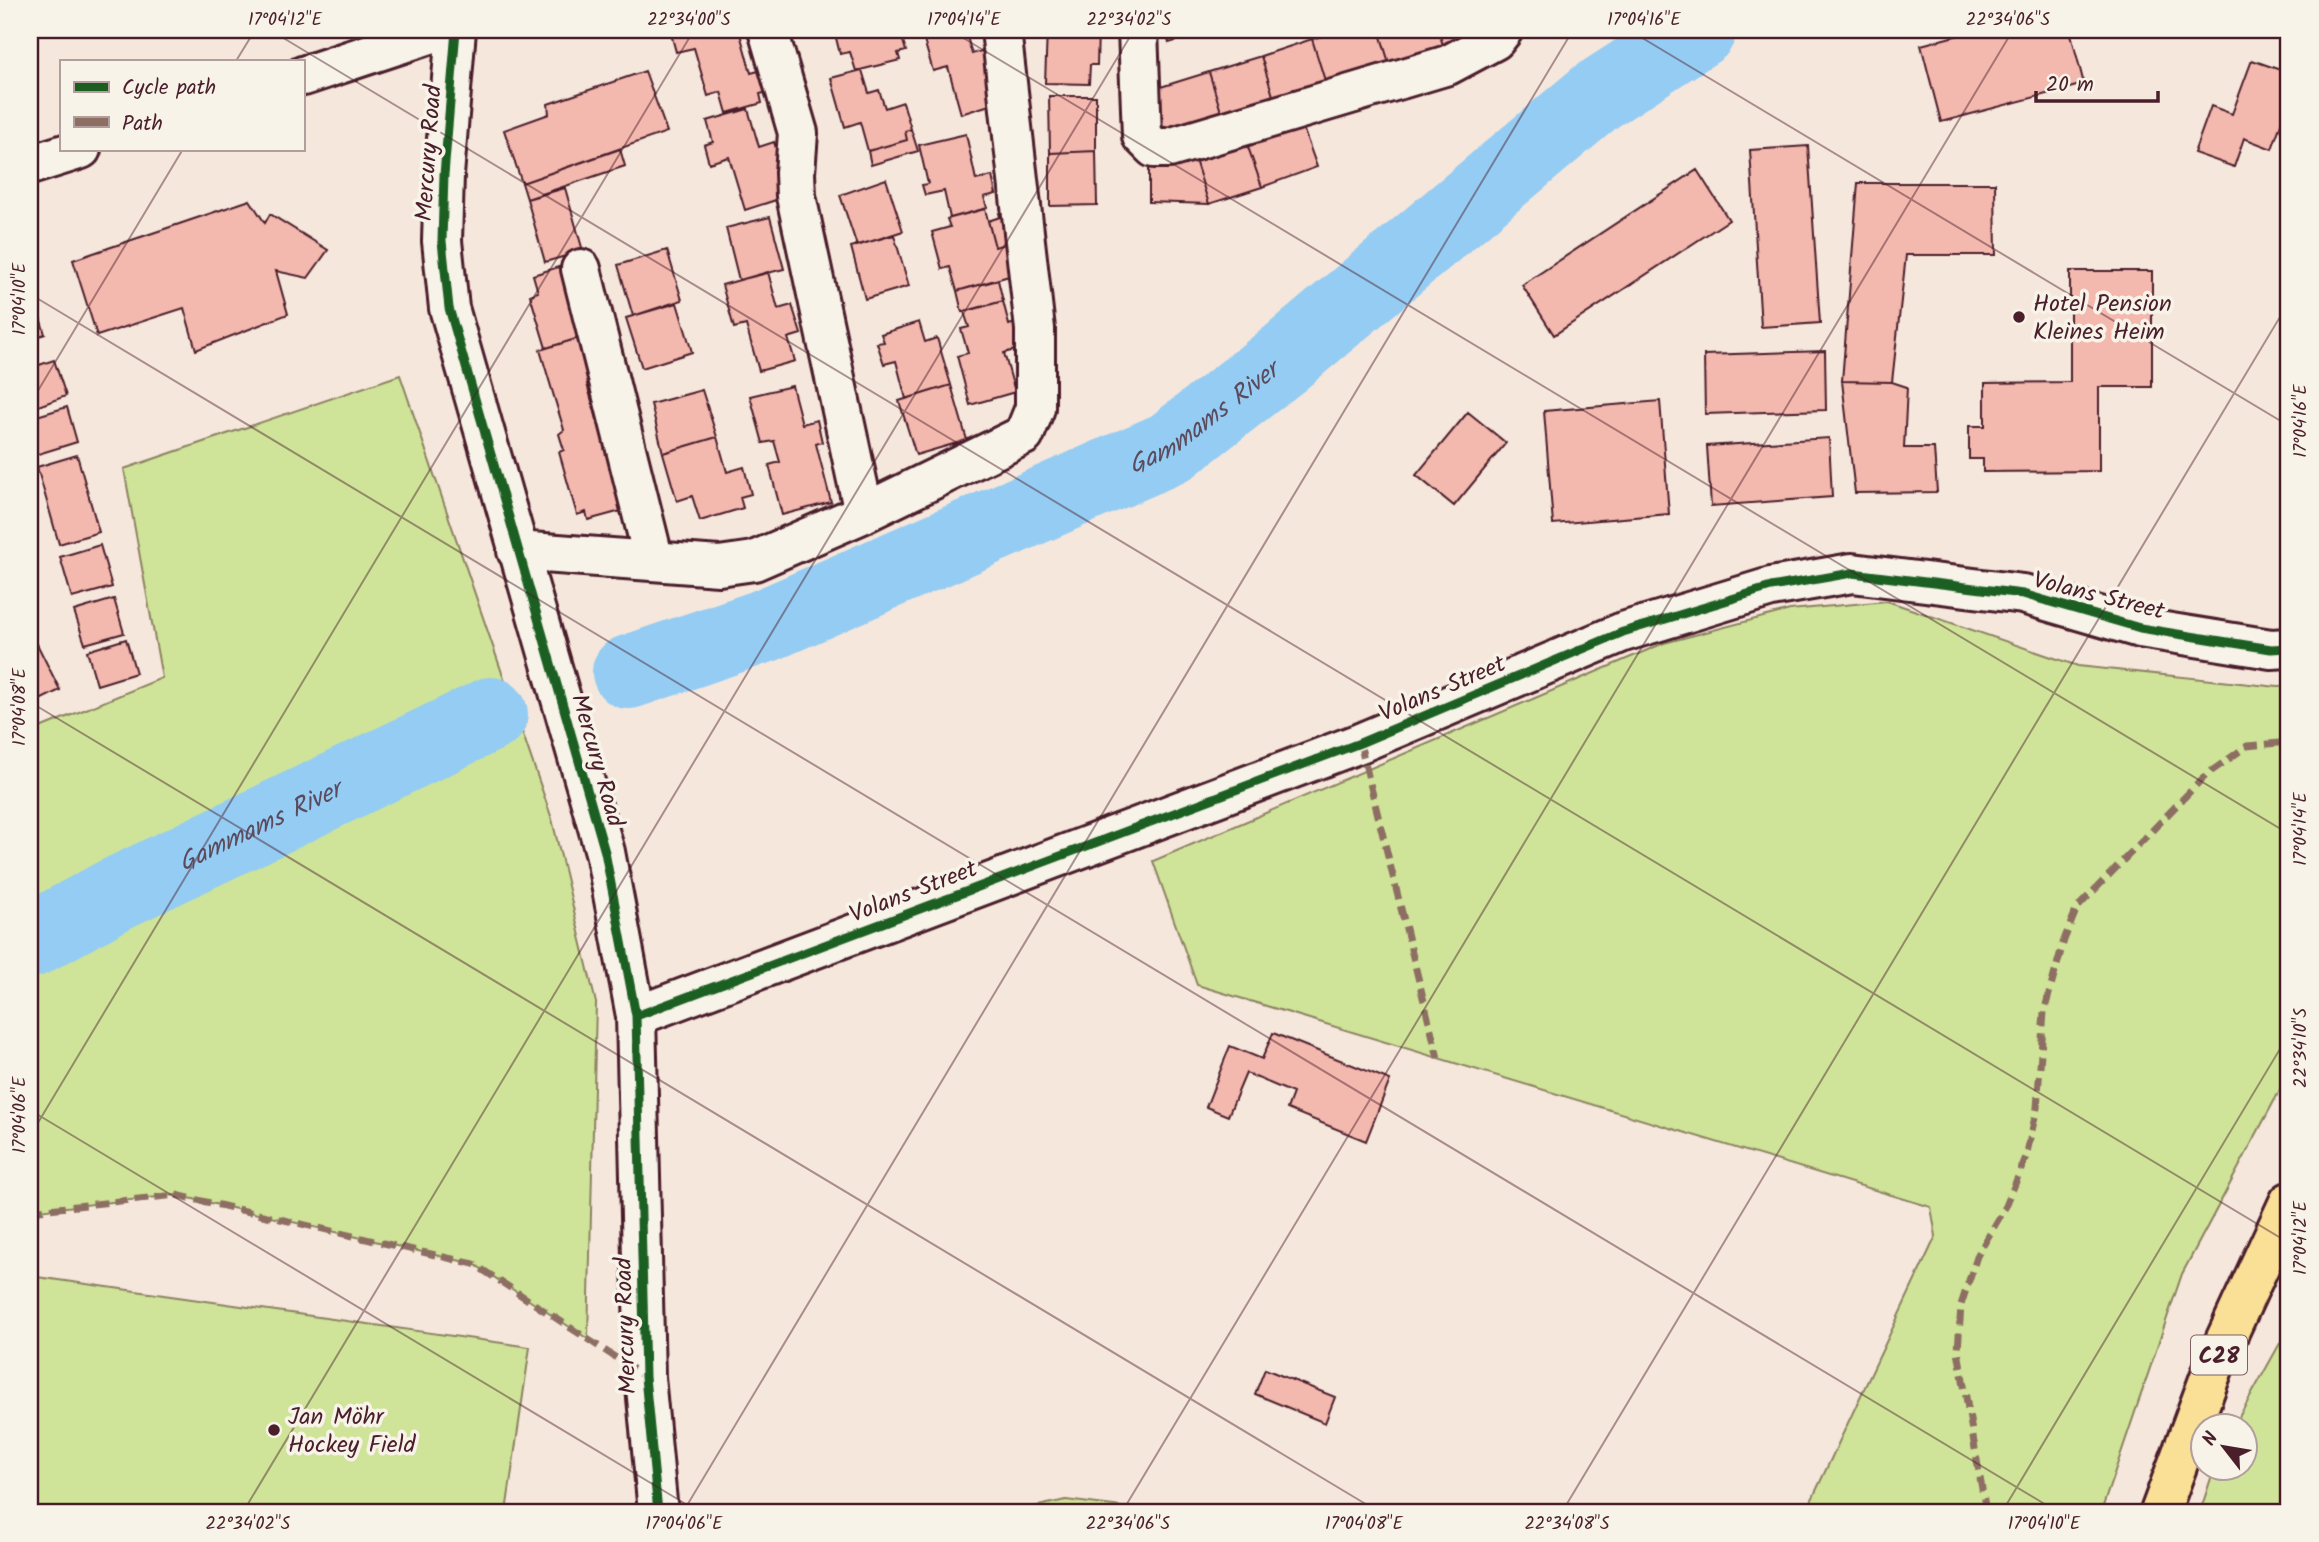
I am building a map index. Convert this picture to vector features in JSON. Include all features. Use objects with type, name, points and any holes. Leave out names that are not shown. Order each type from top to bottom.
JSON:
[{"type":"highway","name":"C28","points":[[2160,1512],[2217,1358],[2289,1202]]},
{"type":"street","points":[[304,76],[442,30]]},
{"type":"street","name":"Mercury Road","points":[[456,30],[444,175],[442,241],[449,308],[605,852],[636,1016],[645,1377],[659,1512]]},
{"type":"street","points":[[768,30],[799,133],[796,196],[864,513]]},
{"type":"street","points":[[517,551],[719,566],[754,561],[864,513],[1024,435],[1035,408],[1035,329],[1001,30]]},
{"type":"street","points":[[1138,30],[1142,136],[1154,148],[1169,148],[1448,65],[1495,40],[1503,30]]},
{"type":"street","points":[[30,166],[77,150]]},
{"type":"street","points":[[581,269],[654,561]]},
{"type":"street","name":"Volans Street","points":[[636,1016],[1360,743],[1623,632],[1771,587],[1852,573],[2023,594],[2140,628],[2271,649],[2289,648]]},
{"type":"green space","points":[[400,375],[552,819],[596,1003],[588,1339],[474,1264],[176,1195],[30,1211],[30,732],[162,678],[124,469]]},
{"type":"green space","points":[[1887,601],[2078,666],[2289,686],[2289,1073],[2182,1274],[2101,1512],[1806,1512],[1936,1236],[1931,1207],[1197,985],[1153,861],[1664,643],[1790,610]]},
{"type":"green space","name":"Jan Möhr Hockey Field","points":[[30,1276],[530,1347],[506,1512],[30,1512]]},
{"type":"green space","points":[[2289,1327],[2289,1512],[2200,1512],[2210,1482],[2260,1482],[2260,1412],[2242,1412]]},
{"type":"green space","points":[[1066,1500],[1153,1511],[1155,1512],[1010,1512]]},
{"type":"building","points":[[670,30],[739,30],[751,73],[766,69],[772,91],[760,94],[762,103],[727,113],[721,92],[708,96],[694,48],[676,52]]},
{"type":"building","points":[[834,30],[900,30],[906,51],[898,53],[900,60],[856,71],[850,52],[840,54]]},
{"type":"building","points":[[921,30],[965,30],[972,54],[990,48],[996,103],[961,114],[948,67],[933,71]]},
{"type":"building","points":[[1047,30],[1098,30],[1097,65],[1090,65],[1089,84],[1045,83]]},
{"type":"building","points":[[1165,30],[1211,30],[1169,43]]},
{"type":"building","points":[[1342,30],[1379,30],[1389,63],[1326,84],[1312,39]]},
{"type":"building","points":[[1379,30],[1438,30],[1443,45],[1389,63]]},
{"type":"building","points":[[1438,30],[1479,30],[1443,45]]},
{"type":"building","points":[[1978,30],[2070,30],[2084,84],[1941,122],[1921,45]]},
{"type":"building","points":[[1312,39],[1326,84],[1274,99],[1261,56]]},
{"type":"building","points":[[1261,56],[1274,99],[1222,115],[1209,72]]},
{"type":"building","points":[[2252,60],[2289,73],[2289,101],[2272,149],[2244,138],[2234,167],[2194,153],[2211,106],[2232,114]]},
{"type":"building","points":[[862,70],[869,93],[879,90],[885,108],[903,102],[911,129],[905,131],[907,140],[868,151],[860,122],[845,127],[831,78]]},
{"type":"building","points":[[645,71],[667,132],[522,183],[504,130],[549,114],[548,104]]},
{"type":"building","points":[[1209,72],[1222,115],[1164,133],[1151,90]]},
{"type":"building","points":[[1049,96],[1096,96],[1096,151],[1050,153]]},
{"type":"building","points":[[748,109],[759,147],[774,142],[783,170],[774,172],[782,198],[745,210],[729,157],[709,163],[704,145],[713,142],[707,121]]},
{"type":"building","points":[[1302,125],[1317,167],[1262,187],[1247,144]]},
{"type":"building","points":[[911,129],[918,151],[871,165],[868,151],[907,140],[905,131]]},
{"type":"building","points":[[966,134],[976,180],[992,176],[996,194],[984,197],[987,208],[950,218],[944,191],[925,195],[922,185],[928,184],[919,145]]},
{"type":"building","points":[[1247,144],[1262,187],[1209,204],[1195,160]]},
{"type":"building","points":[[1808,146],[1820,323],[1761,327],[1750,150]]},
{"type":"building","points":[[620,149],[625,166],[527,199],[522,183]]},
{"type":"building","points":[[1096,151],[1097,205],[1050,206],[1050,153]]},
{"type":"building","points":[[1195,160],[1209,204],[1149,202],[1149,161]]},
{"type":"building","points":[[1697,170],[1729,220],[1554,335],[1522,285]]},
{"type":"building","points":[[886,179],[903,231],[857,246],[840,195]]},
{"type":"building","points":[[1858,183],[1995,183],[1996,255],[1906,255],[1892,382],[1842,381]]},
{"type":"building","points":[[565,188],[583,251],[545,262],[527,199]]},
{"type":"building","points":[[250,200],[265,223],[270,214],[328,250],[308,278],[276,271],[288,314],[196,350],[184,308],[97,336],[73,260]]},
{"type":"building","points":[[985,209],[995,247],[1008,243],[1016,274],[957,291],[950,267],[942,269],[932,232],[950,227],[947,219]]},
{"type":"building","points":[[1012,209],[1020,239],[995,247],[988,221],[1000,217],[999,213]]},
{"type":"building","points":[[770,217],[784,269],[739,280],[726,228]]},
{"type":"building","points":[[894,235],[909,286],[865,299],[851,247]]},
{"type":"building","points":[[667,250],[682,300],[633,316],[618,265]]},
{"type":"building","points":[[568,264],[579,338],[546,348],[530,295],[538,292],[533,275]]},
{"type":"building","points":[[2070,271],[2152,271],[2152,387],[2099,387],[2099,471],[1983,472],[1983,459],[1969,459],[1969,426],[1985,426],[1985,383],[2070,382]]},
{"type":"building","points":[[768,272],[778,309],[792,305],[801,334],[788,338],[795,361],[759,371],[746,325],[734,328],[722,285]]},
{"type":"building","points":[[998,280],[1003,301],[962,312],[957,291]]},
{"type":"building","points":[[1003,301],[1009,325],[1015,323],[1022,348],[1004,353],[1015,392],[970,405],[957,356],[968,353],[961,329],[969,327],[964,312]]},
{"type":"building","points":[[677,303],[692,352],[642,368],[626,318]]},
{"type":"building","points":[[39,314],[45,334],[30,339],[30,317]]},
{"type":"building","points":[[919,322],[925,342],[937,338],[951,385],[906,399],[896,361],[884,364],[877,343],[884,342],[881,334]]},
{"type":"building","points":[[579,338],[591,383],[587,384],[610,465],[632,508],[588,520],[586,512],[577,515],[559,452],[564,450],[559,434],[564,430],[540,350]]},
{"type":"building","points":[[1825,351],[1826,410],[1705,414],[1704,355]]},
{"type":"building","points":[[54,360],[66,396],[30,409],[30,368]]},
{"type":"building","points":[[1842,381],[1892,382],[1907,387],[1904,448],[1934,448],[1937,492],[1855,493]]},
{"type":"building","points":[[951,385],[967,440],[916,455],[899,401]]},
{"type":"building","points":[[792,386],[802,424],[817,420],[822,442],[816,444],[831,502],[782,515],[769,465],[780,462],[774,441],[763,443],[750,396]]},
{"type":"building","points":[[702,390],[717,437],[663,453],[651,404]]},
{"type":"building","points":[[1660,401],[1669,514],[1553,524],[1544,411]]},
{"type":"building","points":[[67,407],[77,442],[35,455],[30,439],[30,418]]},
{"type":"building","points":[[1468,412],[1506,443],[1454,506],[1416,475]]},
{"type":"building","points":[[717,437],[727,472],[744,467],[751,494],[740,497],[743,508],[700,521],[692,496],[677,501],[663,453]]},
{"type":"building","points":[[1829,438],[1832,497],[1711,506],[1707,446]]},
{"type":"building","points":[[77,455],[99,532],[59,544],[37,467]]},
{"type":"building","points":[[100,545],[112,587],[72,598],[60,557]]},
{"type":"building","points":[[114,599],[124,633],[85,644],[74,611]]},
{"type":"building","points":[[30,630],[60,690],[30,705]]},
{"type":"building","points":[[126,639],[136,673],[97,685],[87,651]]},
{"type":"building","points":[[1273,1033],[1390,1080],[1366,1141],[1287,1109],[1293,1093],[1246,1073],[1228,1116],[1206,1107],[1230,1046],[1262,1059]]},
{"type":"building","points":[[1265,1369],[1335,1397],[1325,1423],[1255,1394]]},
{"type":"waterway","name":"Gammams River","points":[[629,672],[764,626],[1170,448],[1283,360],[1597,96],[1699,30]]},
{"type":"waterway","name":"Gammams River","points":[[30,941],[116,894],[491,714]]},
{"type":"marked path","points":[[1986,1512],[1958,1351],[1961,1305],[1977,1256],[2006,1206],[2026,1157],[2037,1108],[2044,1012],[2064,940],[2077,908],[2206,775],[2247,746],[2289,742]]},
{"type":"marked path","points":[[1360,743],[1438,1058]]},
{"type":"marked path","points":[[30,1211],[176,1195],[474,1264],[645,1377]]},
{"type":"cycle path","points":[[456,30],[444,175],[442,241],[449,308],[605,852],[636,1016],[645,1377],[658,1512]]},
{"type":"cycle path","points":[[636,1016],[1360,743],[1623,632],[1771,587],[1852,573],[2023,594],[2140,628],[2271,649],[2289,648]]},
{"type":"place","name":"Hotel Pension Kleines Heim","points":[[2019,317]]},
{"type":"place","name":"Jan Möhr Hockey Field","points":[[274,1430]]}]
